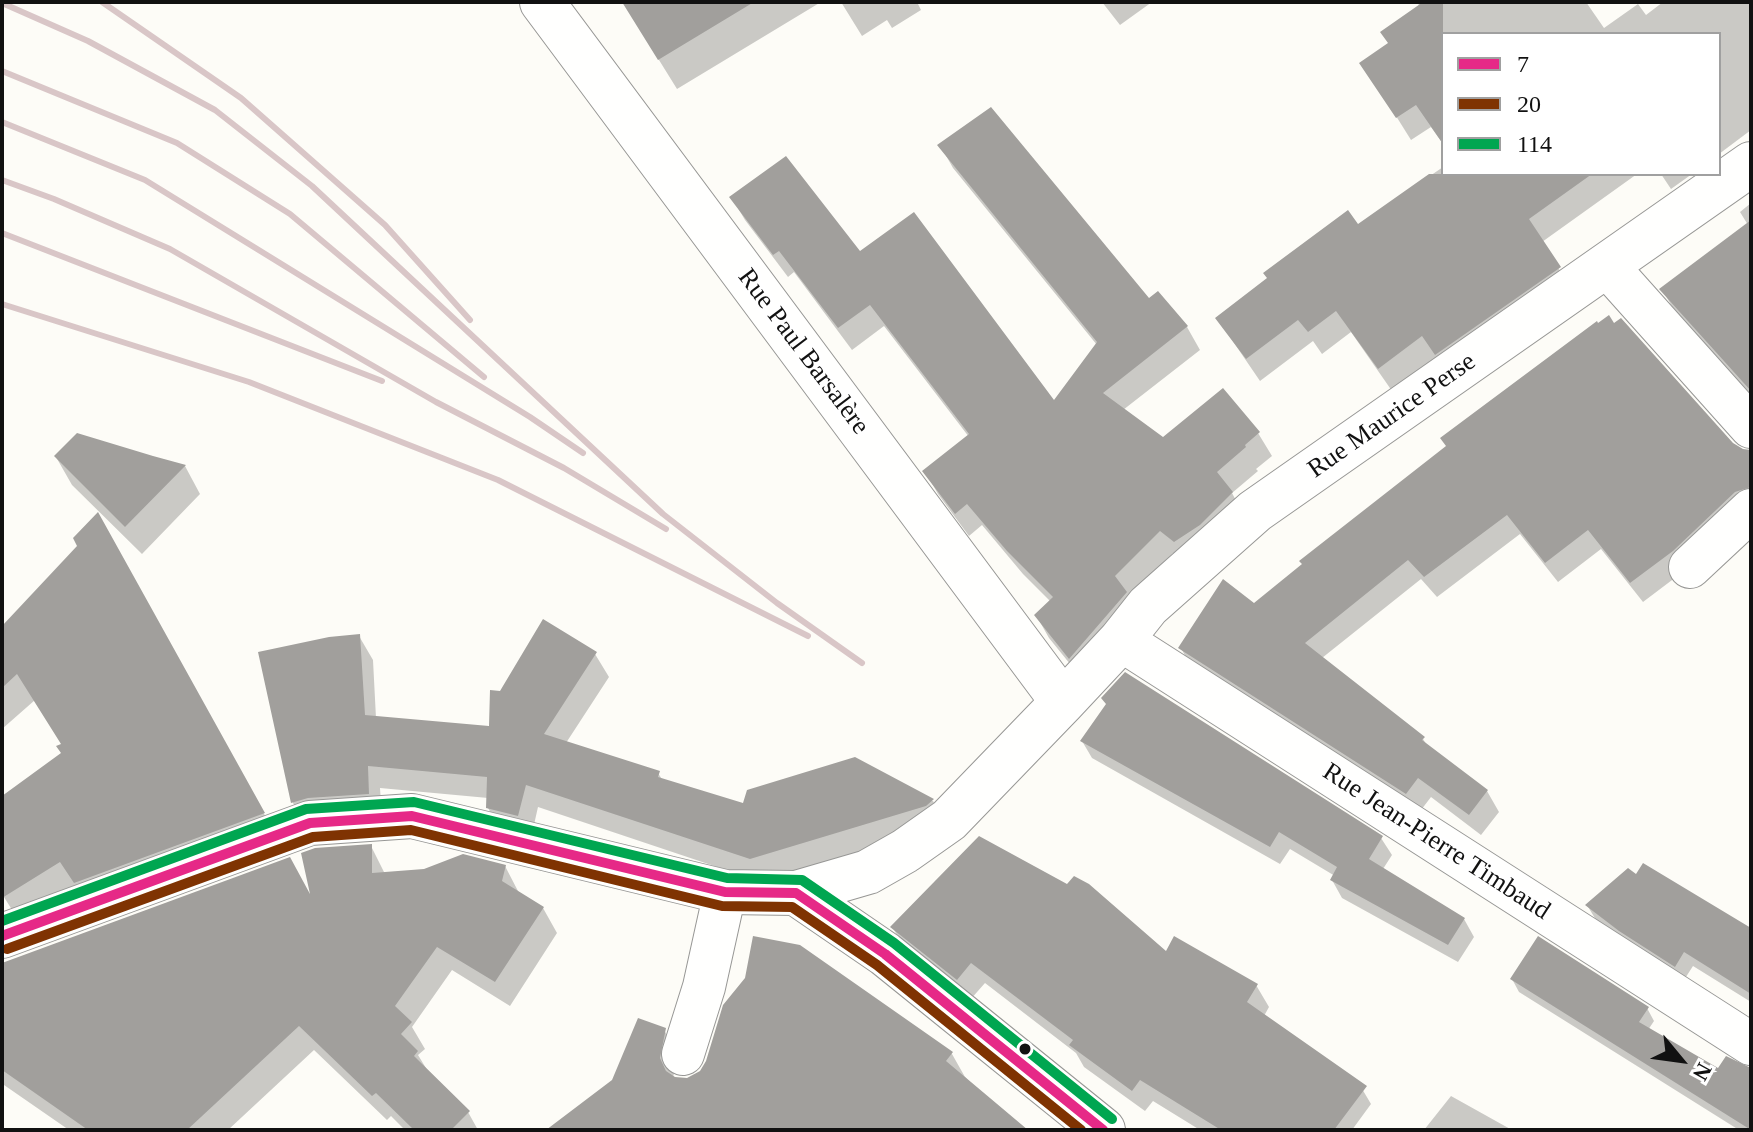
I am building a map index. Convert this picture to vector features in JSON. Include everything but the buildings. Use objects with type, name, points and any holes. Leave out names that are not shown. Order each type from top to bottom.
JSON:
[{"type":"street","name":"Rue Paul Barsalère","points":[[542,2],[1063,702]]},
{"type":"street","name":"Rue Maurice Perse","points":[[2,936],[310,823],[412,816],[725,892],[796,893],[868,872],[949,820],[1121,640],[1148,606],[1255,511],[1751,164]]},
{"type":"street","points":[[1607,266],[1751,427]]},
{"type":"street","points":[[1690,567],[1751,510]]},
{"type":"street","name":"Rue Jean-Pierre Timbaud","points":[[1121,640],[1751,1044]]},
{"type":"street","points":[[683,1054],[704,987],[725,892]]},
{"type":"street","points":[[796,893],[885,954],[1103,1130]]},
{"type":"railway","points":[[102,2],[241,98],[385,225],[470,320]]},
{"type":"railway","points":[[2,3],[88,41],[215,110],[312,186],[663,514],[777,603],[862,663]]},
{"type":"railway","points":[[2,71],[177,143],[290,214],[484,377]]},
{"type":"railway","points":[[2,122],[145,180],[530,417],[583,453]]},
{"type":"railway","points":[[2,180],[170,249],[436,402],[564,468],[666,529]]},
{"type":"railway","points":[[2,233],[382,381]]},
{"type":"railway","points":[[2,304],[249,382],[498,480],[808,636]]},
{"type":"transit line","name":"114","points":[[2,921],[306,809],[414,802],[727,878],[802,880],[894,943],[1112,1119]]},
{"type":"transit line","name":"7","points":[[2,936],[310,823],[412,816],[725,892],[796,893],[885,954],[1103,1130]]},
{"type":"transit line","name":"20","points":[[7,949],[313,837],[411,830],[722,906],[792,907],[877,965],[1081,1130]]}]
